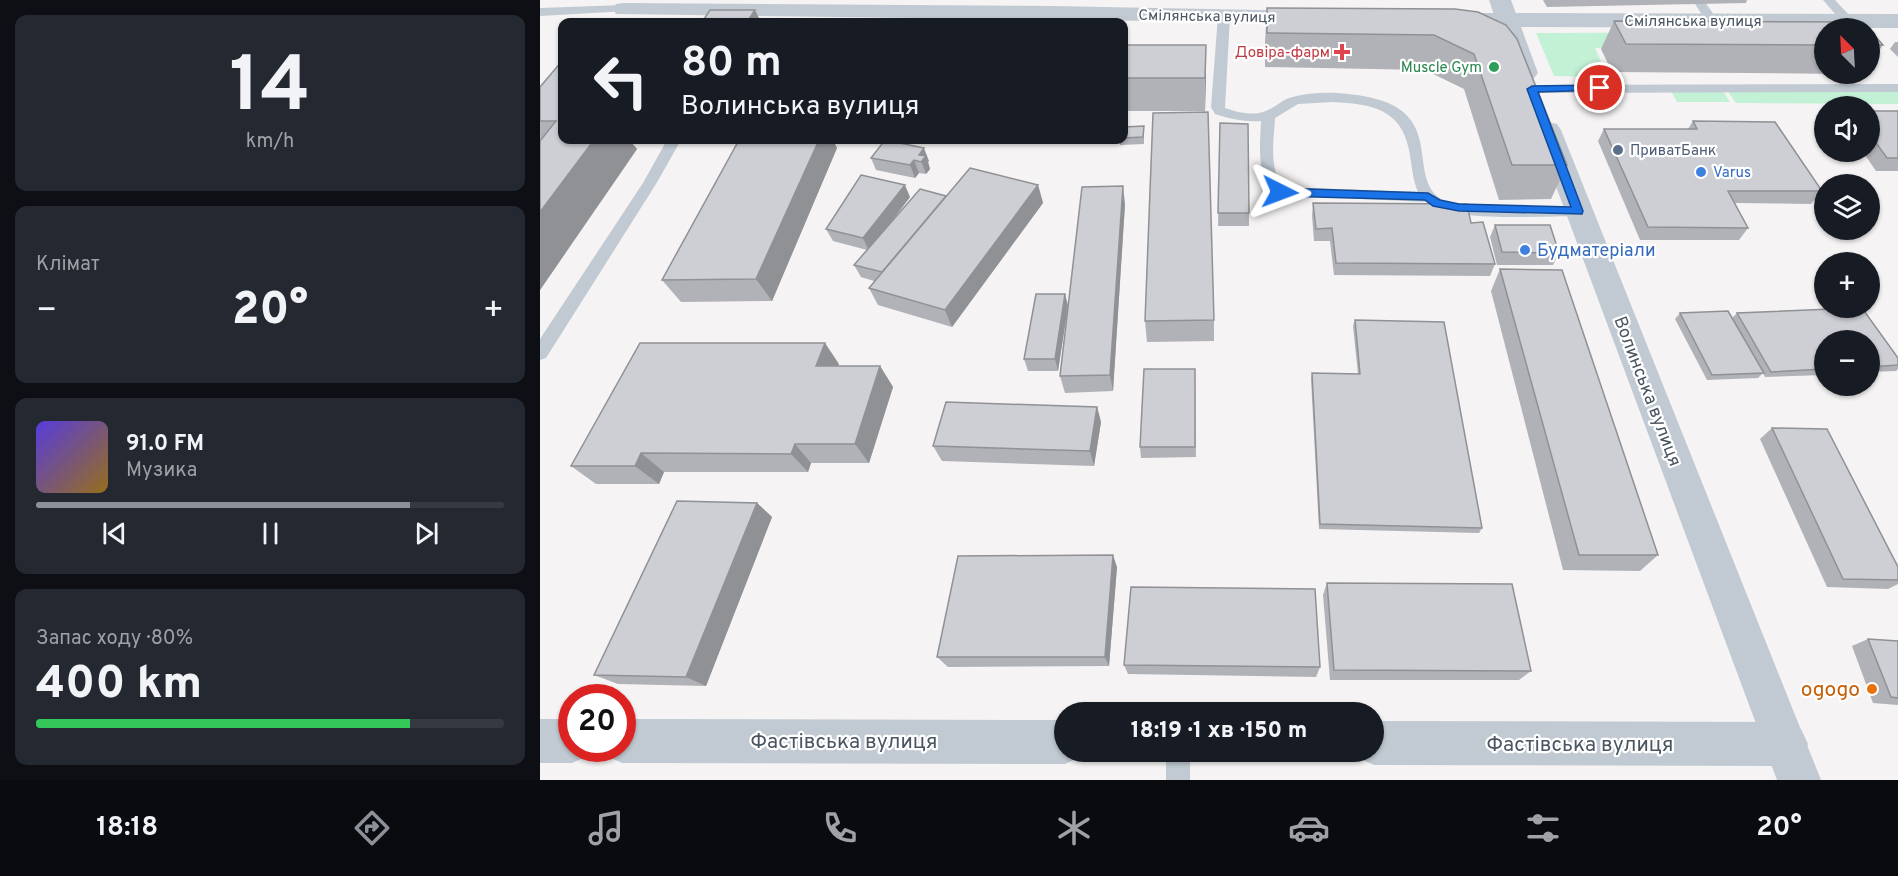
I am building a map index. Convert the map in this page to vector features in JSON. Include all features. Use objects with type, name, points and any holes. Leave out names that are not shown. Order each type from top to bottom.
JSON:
[{"type":"street","name":"Смілянська вулиця","points":[[623,11],[707,16],[779,5],[1328,18]]},
{"type":"street","name":"Смілянська вулиця","points":[[1455,20],[1503,10],[1706,12],[1814,18]]},
{"type":"street","name":"Волинська вулиця","points":[[1503,10],[1578,211],[1792,762]]},
{"type":"street","name":"Смілянська вулиця","points":[[1880,21],[1898,21]]},
{"type":"street","points":[[540,741],[558,741]]},
{"type":"street","name":"Фастівська вулиця","points":[[636,741],[1054,742]]},
{"type":"street","name":"Фастівська вулиця","points":[[1384,743],[1792,762]]},
{"type":"lane","points":[[1829,0],[1845,18]]},
{"type":"lane","points":[[540,12],[623,11]]},
{"type":"lane","points":[[1224,16],[1218,106],[1220,111],[1239,116],[1268,116],[1294,100],[1358,101],[1388,107],[1409,124],[1428,197]]},
{"type":"lane","points":[[1532,89],[1898,88]]},
{"type":"lane","points":[[1268,116],[1268,175],[1280,192],[1428,197],[1446,206],[1578,211]]},
{"type":"lane","points":[[540,353],[649,184],[672,144]]},
{"type":"lane","points":[[1178,762],[1179,780]]},
{"type":"green space","points":[[1814,32],[1814,50],[1595,48],[1608,77],[1554,76],[1536,33]]},
{"type":"green space","points":[[1671,91],[1723,91],[1730,102],[1677,102]]},
{"type":"green space","points":[[1728,92],[1898,92],[1898,104],[1880,104],[1880,96],[1814,96],[1814,103],[1736,103]]},
{"type":"building","points":[[1267,8],[1455,9],[1478,12],[1506,25],[1517,39],[1567,165],[1512,165],[1474,54],[1434,35],[1267,33]]},
{"type":"building","points":[[710,10],[755,10],[750,18],[705,18]]},
{"type":"building","points":[[1614,21],[1814,22],[1814,45],[1626,44]]},
{"type":"building","points":[[1128,45],[1206,45],[1205,78],[1128,78]]},
{"type":"building","points":[[558,66],[558,144],[591,144],[540,212],[540,141],[556,121],[540,121],[540,87]]},
{"type":"building","points":[[1880,111],[1898,111],[1898,158],[1887,158],[1880,148]]},
{"type":"building","points":[[1208,112],[1214,320],[1145,321],[1153,113]]},
{"type":"building","name":"Varus","points":[[1693,121],[1775,122],[1814,179],[1814,191],[1728,191],[1748,228],[1648,227],[1604,129],[1697,129]]},
{"type":"building","points":[[1220,123],[1248,124],[1249,213],[1218,213]]},
{"type":"building","points":[[1144,126],[1143,137],[1128,138],[1128,127]]},
{"type":"building","points":[[737,144],[817,144],[756,279],[662,280]]},
{"type":"building","points":[[882,144],[904,144],[924,148],[919,155],[926,156],[921,162],[914,160],[910,165],[871,158]]},
{"type":"building","points":[[970,168],[1038,185],[945,310],[869,288]]},
{"type":"building","points":[[861,175],[905,185],[863,238],[826,229]]},
{"type":"building","points":[[1123,186],[1110,375],[1060,376],[1082,187]]},
{"type":"building","points":[[920,189],[946,196],[882,272],[854,265]]},
{"type":"building","points":[[1313,203],[1467,204],[1471,223],[1483,222],[1495,264],[1336,263],[1332,228],[1316,229]]},
{"type":"building","points":[[1495,225],[1550,225],[1559,253],[1502,252]]},
{"type":"building","points":[[1500,269],[1562,270],[1658,555],[1579,555]]},
{"type":"building","points":[[1036,294],[1065,294],[1055,359],[1024,359]]},
{"type":"building","points":[[1814,310],[1814,318],[1869,318],[1878,330],[1814,330],[1814,370],[1771,372],[1737,313]]},
{"type":"building","points":[[1728,311],[1764,373],[1712,375],[1680,313]]},
{"type":"building","points":[[1355,320],[1444,322],[1482,528],[1320,524],[1312,373],[1360,374]]},
{"type":"building","points":[[1880,333],[1898,358],[1898,365],[1880,366]]},
{"type":"building","points":[[640,343],[825,343],[816,366],[880,366],[855,444],[795,444],[791,454],[641,453],[635,466],[571,466]]},
{"type":"building","points":[[1144,369],[1195,369],[1195,447],[1140,447]]},
{"type":"building","points":[[946,402],[1097,407],[1090,451],[933,446]]},
{"type":"building","points":[[1772,428],[1827,429],[1898,567],[1898,580],[1843,579]]},
{"type":"building","points":[[677,501],[757,503],[686,677],[594,675]]},
{"type":"building","points":[[1113,555],[1105,657],[937,657],[958,556]]},
{"type":"building","points":[[1327,583],[1512,584],[1531,671],[1334,670]]},
{"type":"building","points":[[1131,587],[1315,589],[1320,667],[1124,665]]},
{"type":"building","points":[[1868,639],[1898,641],[1898,698],[1891,697]]},
{"type":"place","name":"Довіра-фарм","points":[[1342,52]]},
{"type":"place","name":"Muscle Gym","points":[[1494,67]]},
{"type":"place","name":"ПриватБанк","points":[[1618,150]]},
{"type":"place","name":"Varus","points":[[1701,172]]},
{"type":"place","name":"Будматеріали","points":[[1525,250]]},
{"type":"place","name":"ogogo","points":[[1872,689]]},
{"type":"route","points":[[1280,192],[1428,197],[1446,206],[1578,211],[1532,89],[1600,88]]}]
